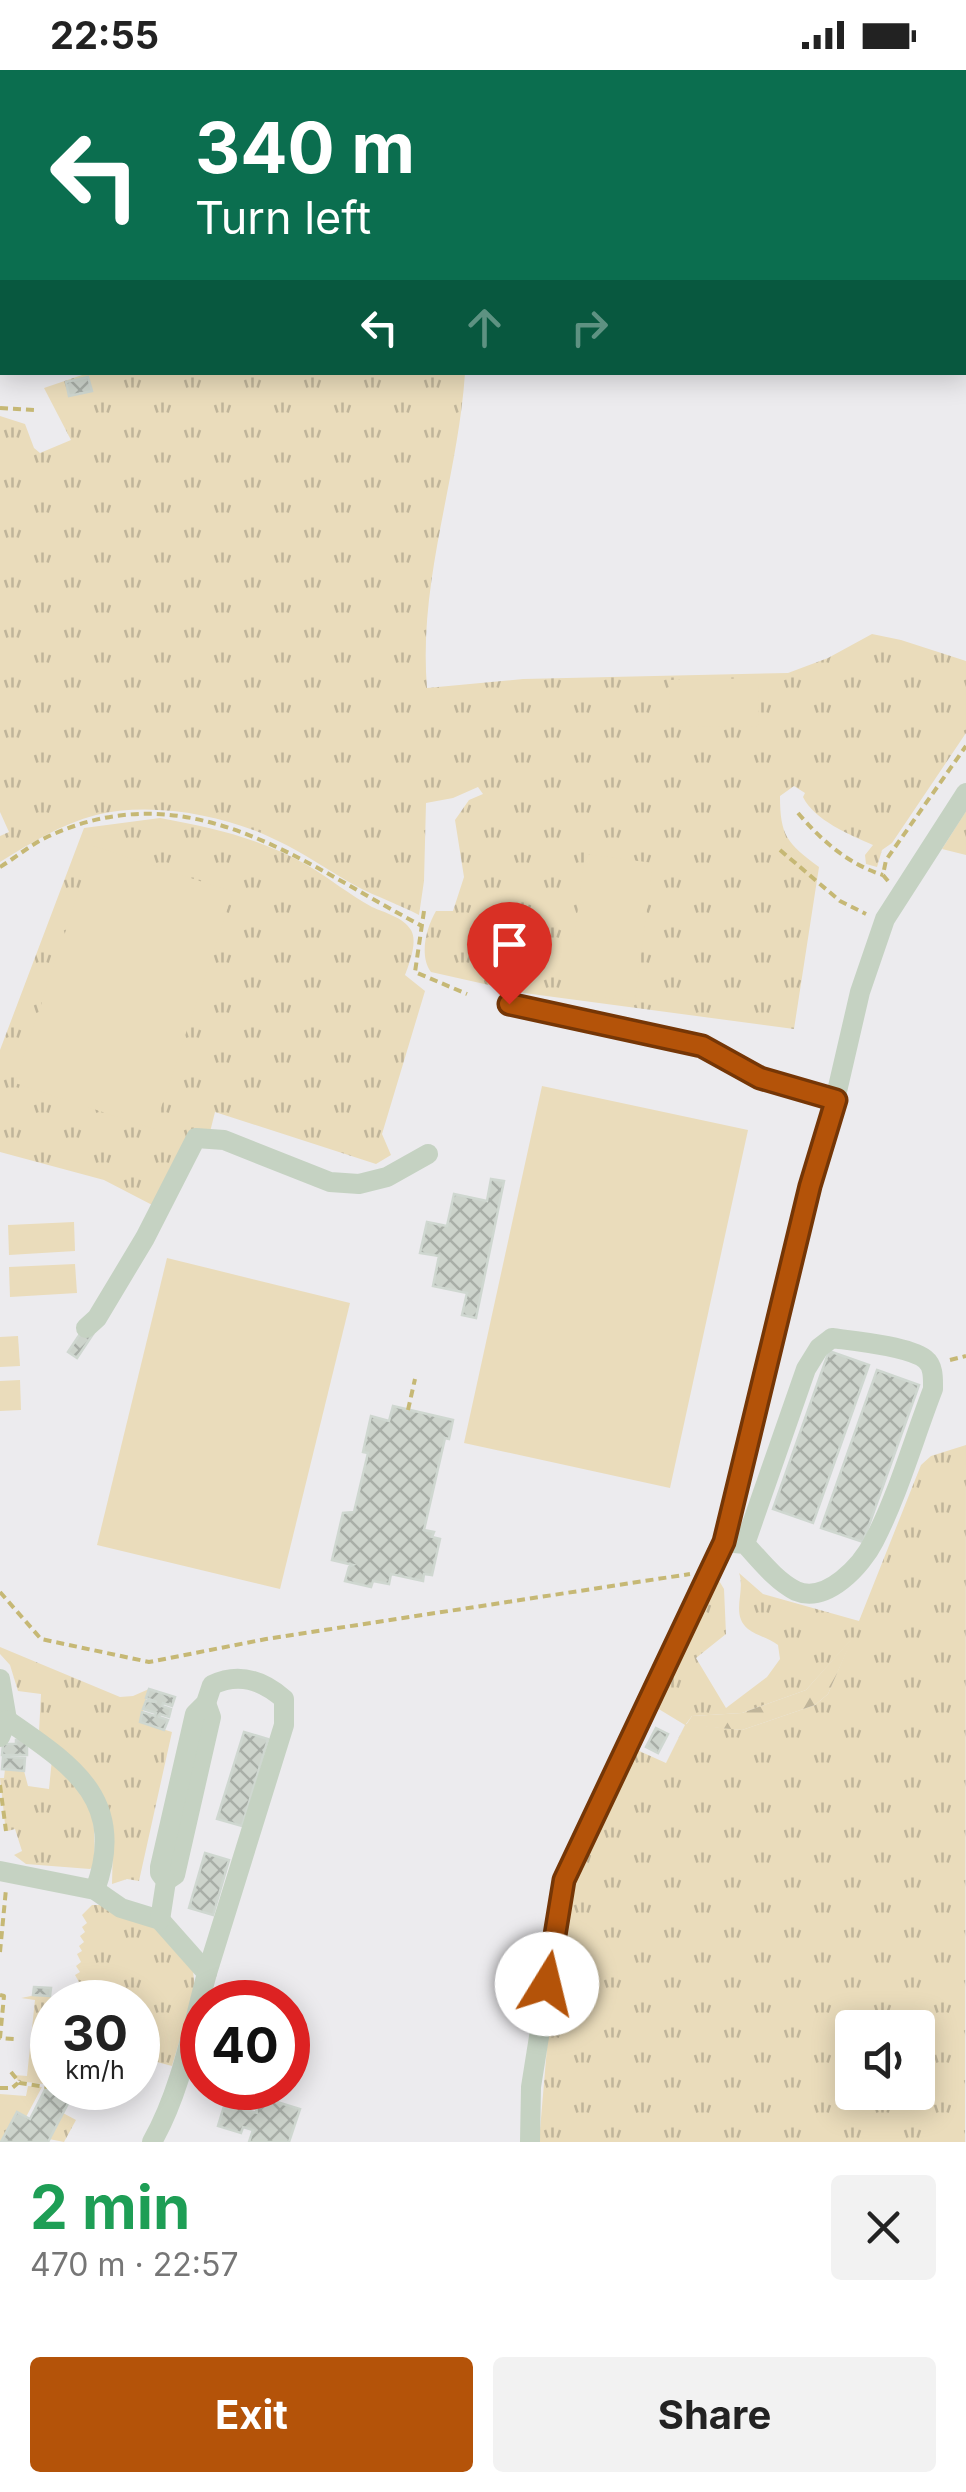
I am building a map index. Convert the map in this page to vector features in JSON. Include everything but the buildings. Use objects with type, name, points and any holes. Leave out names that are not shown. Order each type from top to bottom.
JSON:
[{"type":"street","points":[[734,1543],[810,1186],[836,1100],[860,992],[885,920],[966,793]]},
{"type":"street","points":[[509,1004],[702,1046],[760,1078],[836,1100]]},
{"type":"street","points":[[86,1328],[97,1318],[145,1238],[196,1138],[224,1140],[330,1182],[359,1184],[387,1177],[428,1154]]},
{"type":"street","points":[[530,2142],[531,2087],[564,1880],[710,1570],[734,1543],[806,1368],[819,1348],[832,1338],[874,1343],[925,1359],[933,1370],[934,1389],[873,1543],[840,1583],[800,1593],[734,1543]]},
{"type":"street","points":[[152,2142],[163,2124],[174,2090],[284,1724],[284,1699],[252,1678],[226,1678],[212,1685],[206,1703],[212,1717],[175,1875],[166,1881],[160,1920]]},
{"type":"street","points":[[0,1679],[3,1728],[75,1770],[97,1799],[106,1839],[104,1868],[95,1890]]},
{"type":"street","points":[[1,1875],[95,1890],[121,1908],[160,1920],[207,1973]]},
{"type":"path","points":[[0,408],[34,410]]},
{"type":"path","points":[[883,875],[886,860],[966,746]]},
{"type":"path","points":[[798,813],[820,839],[864,869],[883,875],[900,897]]},
{"type":"path","points":[[0,868],[44,839],[91,821],[134,814],[172,816],[250,833],[322,868],[422,926]]},
{"type":"path","points":[[780,850],[840,900],[885,920]]},
{"type":"path","points":[[424,911],[415,972],[467,994]]},
{"type":"path","points":[[408,1410],[415,1380]]},
{"type":"path","points":[[0,1592],[41,1639],[150,1662],[710,1570]]},
{"type":"path","points":[[0,1785],[4,1830]]},
{"type":"path","points":[[0,1952],[1,1875]]},
{"type":"path","points":[[0,1996],[4,1996],[0,2038],[14,2039]]},
{"type":"path","points":[[11,2072],[19,2082],[30,2084]]},
{"type":"path","points":[[0,2088],[12,2088],[19,2082]]},
{"type":"green space","points":[[82,375],[465,375],[428,608],[427,688],[523,679],[788,673],[828,658],[872,634],[966,661],[966,733],[892,843],[882,850],[877,867],[866,864],[865,855],[873,845],[824,820],[808,805],[805,793],[794,786],[780,796],[788,838],[819,867],[794,1029],[524,993],[431,972],[425,950],[429,925],[436,911],[453,911],[464,877],[455,820],[469,800],[483,794],[478,787],[453,798],[426,803],[419,915],[356,886],[256,831],[188,813],[140,809],[96,815],[59,829],[0,862],[0,836],[9,832],[0,812],[0,416],[25,424],[34,448],[40,453],[71,440],[44,388]]},
{"type":"green space","points":[[758,678],[759,726],[670,727],[669,680]]},
{"type":"green space","points":[[966,811],[966,855],[942,849]]},
{"type":"green space","points":[[160,818],[218,830],[271,848],[307,865],[411,930],[413,947],[405,975],[425,991],[382,1134],[391,1155],[376,1164],[215,1112],[210,1132],[158,1208],[104,1180],[0,1152],[0,1050],[84,828]]},
{"type":"green space","points":[[94,846],[233,892],[154,1129],[15,1083]]},
{"type":"green space","points":[[585,854],[653,863],[635,1001],[567,993]]},
{"type":"green space","points":[[542,1086],[748,1130],[670,1488],[464,1443]]},
{"type":"green space","points":[[74,1222],[75,1251],[9,1255],[8,1225]]},
{"type":"green space","points":[[167,1258],[350,1303],[280,1589],[97,1545]]},
{"type":"green space","points":[[75,1264],[77,1293],[10,1297],[9,1267]]},
{"type":"green space","points":[[18,1336],[20,1366],[0,1367],[0,1337]]},
{"type":"green space","points":[[20,1380],[21,1410],[0,1411],[0,1381]]},
{"type":"green space","points":[[966,1445],[965,2142],[539,2142],[549,2024],[563,1926],[576,1882],[637,1750],[666,1763],[685,1725],[657,1708],[718,1579],[724,1589],[726,1634],[696,1658],[726,1708],[767,1677],[780,1659],[778,1645],[743,1623],[739,1573],[763,1594],[859,1621],[921,1465],[931,1456]],"holes":[[[851,1640],[828,1694],[815,1705],[742,1730],[686,1724],[692,1716],[742,1713],[806,1690]]]},
{"type":"green space","points":[[853,1637],[828,1694],[815,1705],[742,1730],[686,1725],[692,1716],[742,1713],[806,1690]]},
{"type":"green space","points":[[0,1647],[120,1697],[149,1689],[140,1722],[172,1732],[139,1881],[127,1879],[112,1884],[113,1843],[39,1732],[41,1694],[18,1691]]},
{"type":"green space","points":[[52,1759],[77,1785],[90,1807],[94,1866],[90,1869],[26,1864],[14,1855],[22,1851],[15,1829],[8,1831],[5,1824],[0,1778],[4,1778],[5,1769],[24,1771],[28,1786],[49,1789]]},
{"type":"green space","points":[[92,1905],[102,1905],[153,1925],[193,1971],[194,1980],[180,1980],[180,2039],[172,2066],[160,2063],[160,1980],[78,1980],[75,1975],[80,1972],[76,1966],[81,1962],[77,1954],[82,1951],[79,1946],[84,1942],[80,1936],[87,1923],[82,1915]]},
{"type":"green space","points":[[30,2048],[30,2082],[18,2081],[14,2075],[27,2076]]},
{"type":"green space","points":[[30,2086],[30,2110],[26,2117],[17,2112],[0,2142],[0,2094],[26,2096]]},
{"type":"green space","points":[[63,2113],[76,2120],[64,2142],[49,2139]]},
{"type":"route","points":[[509,1004],[702,1046],[760,1078],[836,1100],[810,1186],[724,1542],[564,1880],[547,1984]]}]
